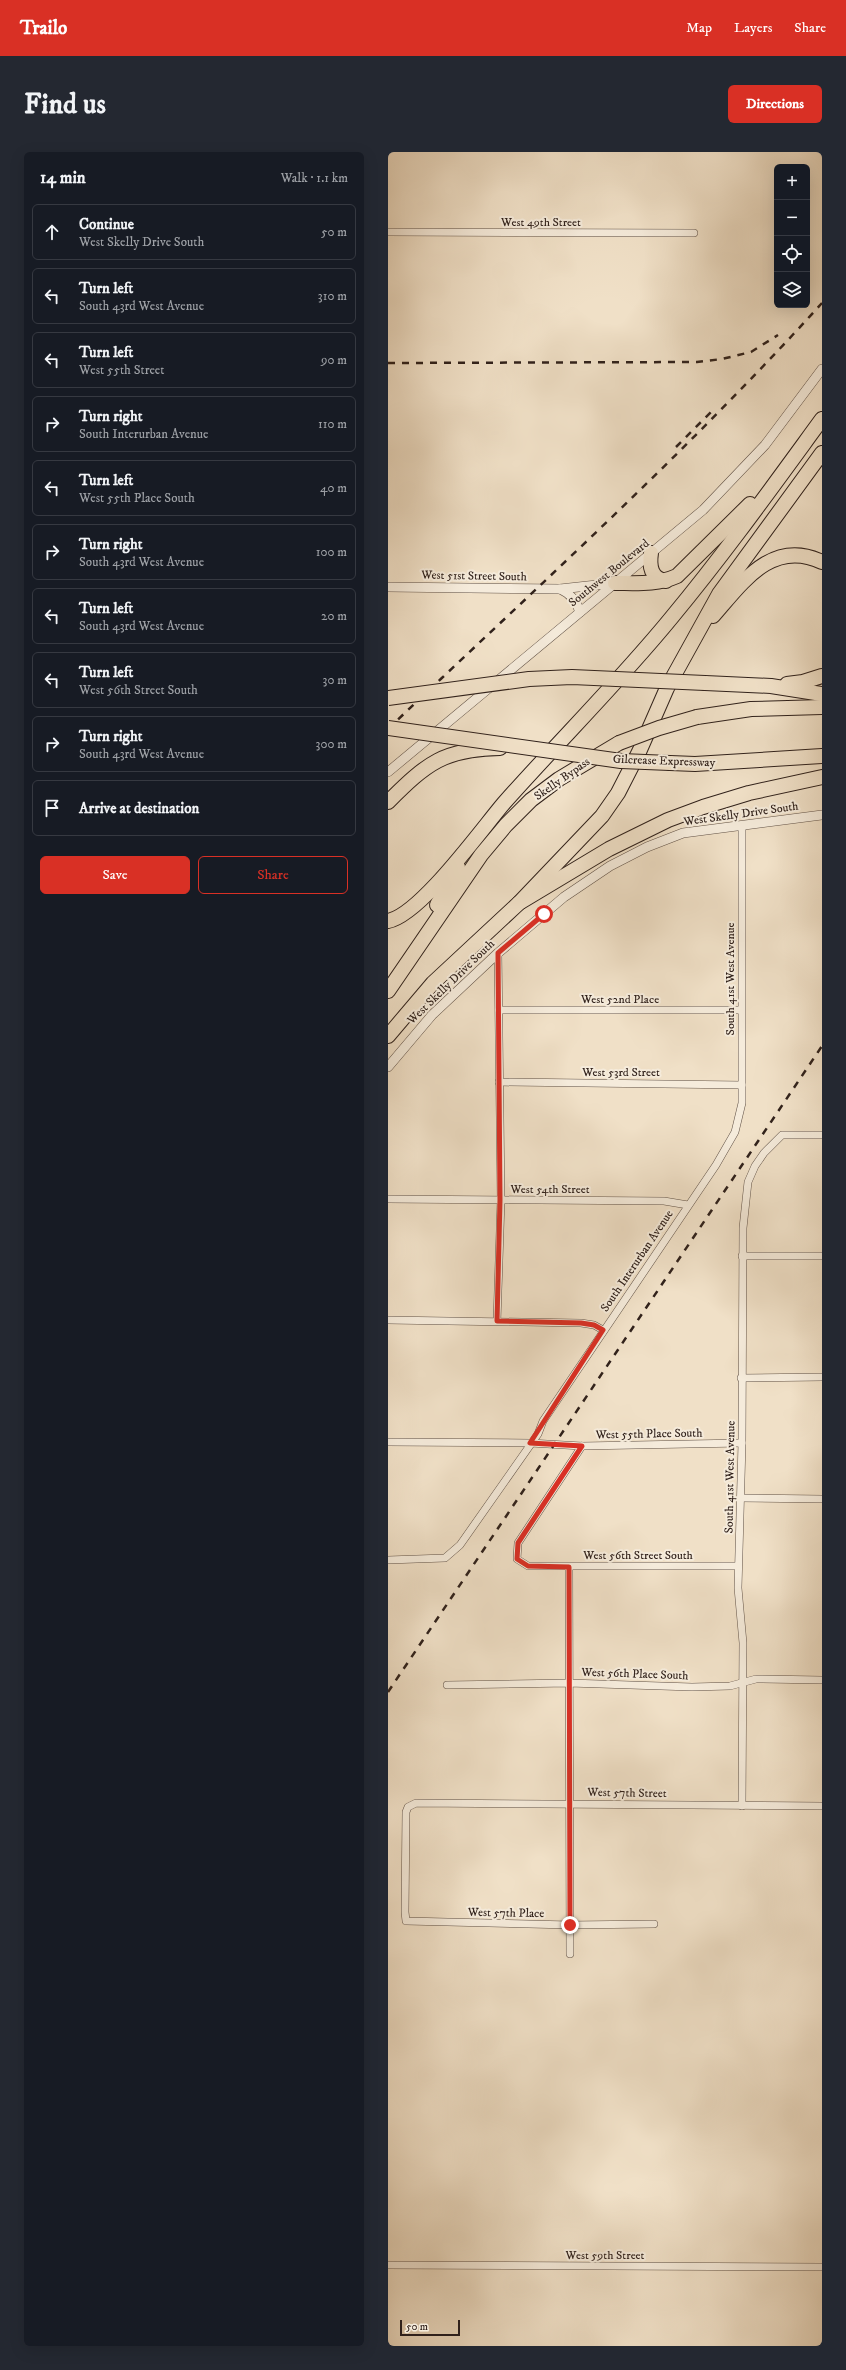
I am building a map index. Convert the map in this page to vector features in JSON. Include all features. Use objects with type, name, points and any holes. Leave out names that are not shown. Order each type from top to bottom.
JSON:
[{"type":"highway","points":[[388,921],[398,918],[410,910],[469,847],[526,778],[672,617],[822,419]]},
{"type":"highway","points":[[388,1036],[433,983],[519,903],[602,816],[618,793],[667,688],[691,642],[723,588],[822,453]]},
{"type":"highway","points":[[615,584],[666,581],[677,576],[689,566],[788,465]]},
{"type":"highway","points":[[651,553],[651,571],[658,578],[666,581]]},
{"type":"highway","points":[[691,642],[749,575],[761,565],[782,558],[794,556],[822,562]]},
{"type":"highway","points":[[771,686],[803,682],[822,676]]},
{"type":"highway","points":[[388,698],[529,679],[572,677],[771,686],[822,694]]},
{"type":"highway","name":"Skelly Bypass","points":[[390,988],[481,855],[510,820],[531,800],[559,779],[619,743],[652,730],[697,717],[751,709],[822,707]]},
{"type":"highway","name":"Gilcrease Expressway","points":[[388,728],[621,761],[695,764],[822,756]]},
{"type":"highway","points":[[388,802],[410,780],[440,759],[470,749],[528,748]]},
{"type":"highway","points":[[519,903],[609,849],[668,820],[749,793],[822,777]]},
{"type":"highway","points":[[390,988],[469,847]]},
{"type":"street","name":"West 49th Street","points":[[388,232],[694,233]]},
{"type":"street","name":"Southwest Boulevard","points":[[388,772],[615,584],[720,494],[765,445],[822,369]]},
{"type":"street","name":"West 51st Street South","points":[[388,587],[560,589],[615,584]]},
{"type":"street","points":[[560,589],[568,592],[576,602],[580,612]]},
{"type":"street","name":"West Skelly Drive South","points":[[388,1067],[432,1014],[498,953],[564,897],[627,857],[683,833],[822,816]]},
{"type":"street","name":"South 41st West Avenue","points":[[735,1132],[741,1108],[742,1085],[740,1010],[742,825]]},
{"type":"street","points":[[497,1321],[500,1200],[498,953]]},
{"type":"street","name":"West 52nd Place","points":[[499,1010],[740,1010]]},
{"type":"street","name":"West 53rd Street","points":[[499,1082],[742,1085]]},
{"type":"street","name":"South Interurban Avenue","points":[[388,1560],[445,1558],[460,1545],[530,1443],[603,1330],[716,1165],[735,1132]]},
{"type":"street","name":"South 41st West Avenue","points":[[742,1806],[743,1682],[738,1566],[742,1443],[742,1256],[748,1182],[754,1166],[764,1153],[782,1135],[822,1135]]},
{"type":"street","name":"West 54th Street","points":[[388,1199],[664,1201],[688,1205]]},
{"type":"street","points":[[742,1256],[822,1256]]},
{"type":"street","points":[[388,1320],[581,1323],[594,1325],[603,1330]]},
{"type":"street","points":[[741,1378],[822,1377]]},
{"type":"street","name":"West 55th Place South","points":[[388,1442],[530,1443],[582,1446],[742,1443]]},
{"type":"street","name":"West 56th Street South","points":[[582,1446],[518,1543],[517,1559],[528,1566],[738,1566]]},
{"type":"street","points":[[741,1498],[822,1498]]},
{"type":"street","points":[[569,1567],[570,1954]]},
{"type":"street","name":"West 56th Place South","points":[[447,1685],[569,1683],[692,1687],[730,1686],[756,1680],[822,1680]]},
{"type":"street","name":"West 57th Street","points":[[406,1920],[404,1912],[404,1818],[408,1807],[416,1803],[822,1806]]},
{"type":"street","name":"West 57th Place","points":[[406,1920],[570,1925],[654,1924]]},
{"type":"street","name":"West 59th Street","points":[[388,2265],[822,2267]]},
{"type":"railway","points":[[388,729],[664,467],[770,359],[822,303]]},
{"type":"railway","points":[[388,363],[697,362],[722,359],[751,352],[778,335]]},
{"type":"railway","points":[[676,447],[713,410]]},
{"type":"railway","points":[[388,1692],[822,1046]]},
{"type":"route","points":[[544,914],[498,953],[500,1200],[497,1321],[581,1323],[594,1325],[603,1330],[543,1421],[538,1434],[530,1443],[582,1446],[518,1543],[517,1559],[528,1566],[569,1567],[570,1925]]}]
